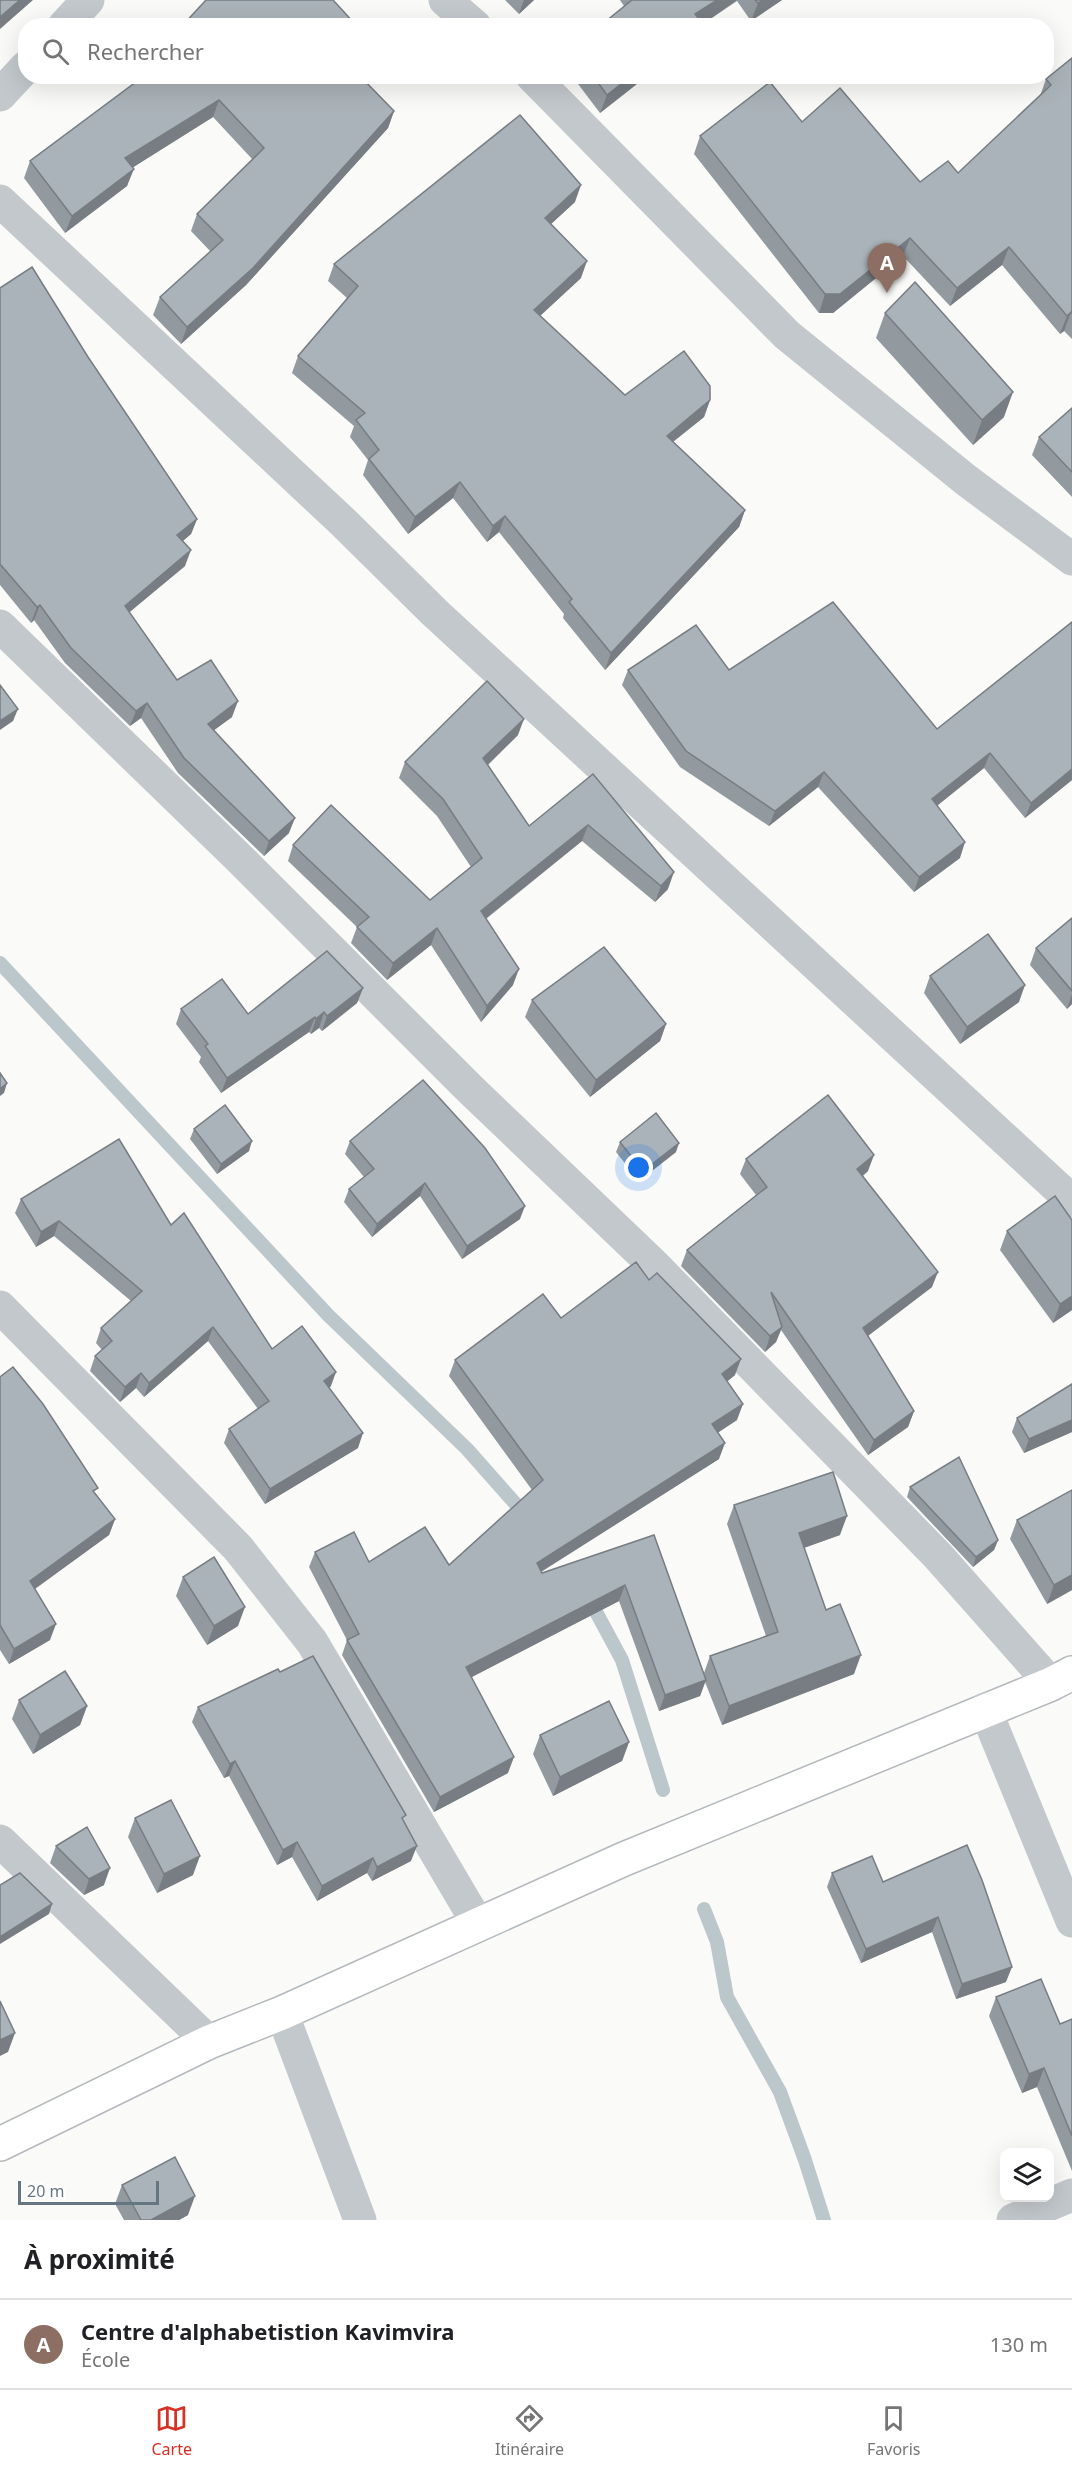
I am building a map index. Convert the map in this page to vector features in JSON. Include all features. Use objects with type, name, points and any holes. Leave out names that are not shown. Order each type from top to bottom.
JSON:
[{"type":"highway","points":[[0,2144],[209,2042],[282,2013],[624,1859],[1062,1678]]},
{"type":"street","points":[[71,18],[88,0]]},
{"type":"street","points":[[445,0],[466,18]]},
{"type":"street","points":[[0,95],[18,76]]},
{"type":"street","points":[[540,84],[787,335],[966,480],[1072,558]]},
{"type":"street","points":[[0,201],[344,523],[434,612],[1072,1201]]},
{"type":"street","points":[[0,626],[240,859],[469,1088],[656,1267],[938,1556],[1062,1678]]},
{"type":"street","points":[[0,1307],[238,1548],[312,1642],[478,1924]]},
{"type":"street","points":[[985,1709],[1072,1921]]},
{"type":"street","points":[[0,1841],[209,2042]]},
{"type":"street","points":[[282,2013],[360,2220]]},
{"type":"street","points":[[1013,2220],[1072,2195]]},
{"type":"building","points":[[0,0],[20,0],[0,17]]},
{"type":"building","points":[[206,0],[333,0],[350,18],[189,18]]},
{"type":"building","points":[[632,0],[717,0],[695,14],[698,18],[610,18]]},
{"type":"building","points":[[1072,58],[1072,314],[1071,312],[1067,316],[1009,247],[957,288],[910,238],[840,294],[825,294],[700,136],[767,84],[772,84],[802,122],[840,88],[920,182],[948,161],[958,173],[1050,84],[1054,84],[1054,73]]},
{"type":"building","points":[[133,84],[368,84],[394,111],[253,268],[187,327],[160,297],[223,240],[197,214],[264,148],[219,100],[125,158],[134,169],[72,216],[30,161]]},
{"type":"building","points":[[599,84],[621,84],[607,95]]},
{"type":"building","points":[[520,115],[581,185],[545,218],[587,261],[534,310],[625,395],[684,351],[710,386],[710,400],[667,436],[745,510],[611,653],[569,602],[572,599],[505,516],[493,526],[460,482],[415,517],[369,459],[379,450],[356,420],[365,413],[298,356],[358,286],[334,264]]},
{"type":"building","points":[[32,267],[88,357],[197,519],[177,535],[191,550],[125,606],[177,680],[211,660],[238,701],[208,724],[295,818],[269,841],[184,758],[147,703],[136,711],[71,648],[40,605],[37,607],[0,564],[0,288]]},
{"type":"building","points":[[915,282],[1013,392],[982,420],[885,313]]},
{"type":"building","points":[[1072,408],[1072,472],[1039,437]]},
{"type":"building","points":[[833,602],[937,729],[1072,622],[1072,769],[1031,803],[990,753],[932,799],[965,842],[919,877],[824,772],[775,811],[686,751],[628,670],[696,625],[729,670]]},
{"type":"building","points":[[487,681],[524,719],[483,758],[529,826],[593,774],[674,872],[661,886],[588,825],[481,911],[519,969],[487,1006],[437,928],[393,963],[357,927],[369,917],[293,845],[331,805],[430,900],[482,858],[443,799],[405,762]]},
{"type":"building","points":[[0,685],[18,709],[0,721]]},
{"type":"building","points":[[1072,918],[1072,991],[1036,948]]},
{"type":"building","points":[[988,934],[1025,985],[967,1027],[930,976]]},
{"type":"building","points":[[604,947],[666,1024],[596,1080],[532,1000]]},
{"type":"building","points":[[327,951],[363,988],[327,1016],[324,1012],[316,1019],[315,1017],[227,1078],[205,1046],[208,1044],[181,1009],[222,979],[248,1014]]},
{"type":"building","points":[[0,1073],[7,1083],[0,1089]]},
{"type":"building","points":[[423,1080],[485,1148],[525,1206],[467,1246],[425,1183],[377,1224],[349,1189],[374,1169],[350,1141]]},
{"type":"building","points":[[828,1095],[874,1155],[857,1169],[938,1272],[863,1328],[914,1411],[874,1440],[771,1292],[782,1327],[770,1336],[687,1250],[767,1187],[746,1159]]},
{"type":"building","points":[[225,1105],[252,1141],[221,1164],[194,1129]]},
{"type":"building","points":[[656,1113],[679,1143],[643,1171],[620,1142]]},
{"type":"building","points":[[119,1139],[171,1225],[184,1213],[272,1349],[302,1326],[336,1372],[324,1381],[363,1433],[270,1489],[229,1429],[269,1401],[213,1327],[149,1383],[141,1373],[125,1387],[95,1356],[112,1341],[101,1328],[142,1291],[59,1221],[41,1232],[21,1199]]},
{"type":"building","points":[[1055,1196],[1072,1220],[1072,1296],[1060,1304],[1007,1231]]},
{"type":"building","points":[[636,1262],[649,1280],[657,1273],[741,1359],[722,1374],[743,1404],[712,1424],[725,1443],[537,1563],[542,1573],[654,1535],[706,1680],[665,1695],[625,1585],[466,1667],[514,1757],[440,1797],[347,1640],[359,1634],[315,1552],[354,1532],[369,1562],[425,1527],[449,1565],[543,1480],[455,1360],[543,1294],[561,1318]]},
{"type":"building","points":[[13,1367],[43,1404],[98,1488],[93,1491],[115,1519],[30,1581],[56,1624],[14,1649],[0,1625],[0,1377]]},
{"type":"building","points":[[1072,1384],[1072,1420],[1029,1439],[1017,1418]]},
{"type":"building","points":[[959,1457],[998,1540],[976,1557],[910,1487]]},
{"type":"building","points":[[833,1472],[847,1516],[799,1533],[826,1610],[840,1604],[861,1655],[729,1706],[710,1656],[778,1632],[734,1505]]},
{"type":"building","points":[[1072,1490],[1072,1575],[1054,1585],[1017,1520]]},
{"type":"building","points":[[214,1557],[245,1607],[214,1626],[183,1577]]},
{"type":"building","points":[[313,1656],[406,1815],[402,1818],[417,1846],[377,1867],[373,1858],[322,1886],[297,1842],[283,1850],[235,1761],[230,1764],[198,1707],[278,1669],[280,1672]]},
{"type":"building","points":[[65,1671],[87,1706],[40,1735],[19,1700]]},
{"type":"building","points":[[609,1701],[629,1742],[560,1777],[540,1735]]},
{"type":"building","points":[[171,1800],[200,1856],[164,1874],[135,1818]]},
{"type":"building","points":[[87,1827],[110,1868],[89,1879],[56,1846]]},
{"type":"building","points":[[967,1845],[982,1880],[1012,1967],[962,1984],[938,1917],[866,1949],[832,1873],[872,1856],[883,1882]]},
{"type":"building","points":[[20,1873],[52,1904],[0,1937],[0,1885]]},
{"type":"building","points":[[1041,1979],[1060,2024],[1072,2019],[1072,2136],[1044,2068],[1029,2074],[996,1997]]},
{"type":"building","points":[[0,2001],[15,2033],[0,2040]]},
{"type":"building","points":[[175,2157],[195,2196],[151,2220],[141,2220],[122,2185]]},
{"type":"waterway","points":[[0,963],[328,1315],[467,1449],[528,1518]]},
{"type":"waterway","points":[[588,1597],[622,1660],[663,1790]]},
{"type":"waterway","points":[[704,1909],[717,1942],[727,1997],[780,2092],[824,2220]]},
{"type":"place","name":"Centre d'alphabetistion Kavimvira","points":[[887,293]]}]
